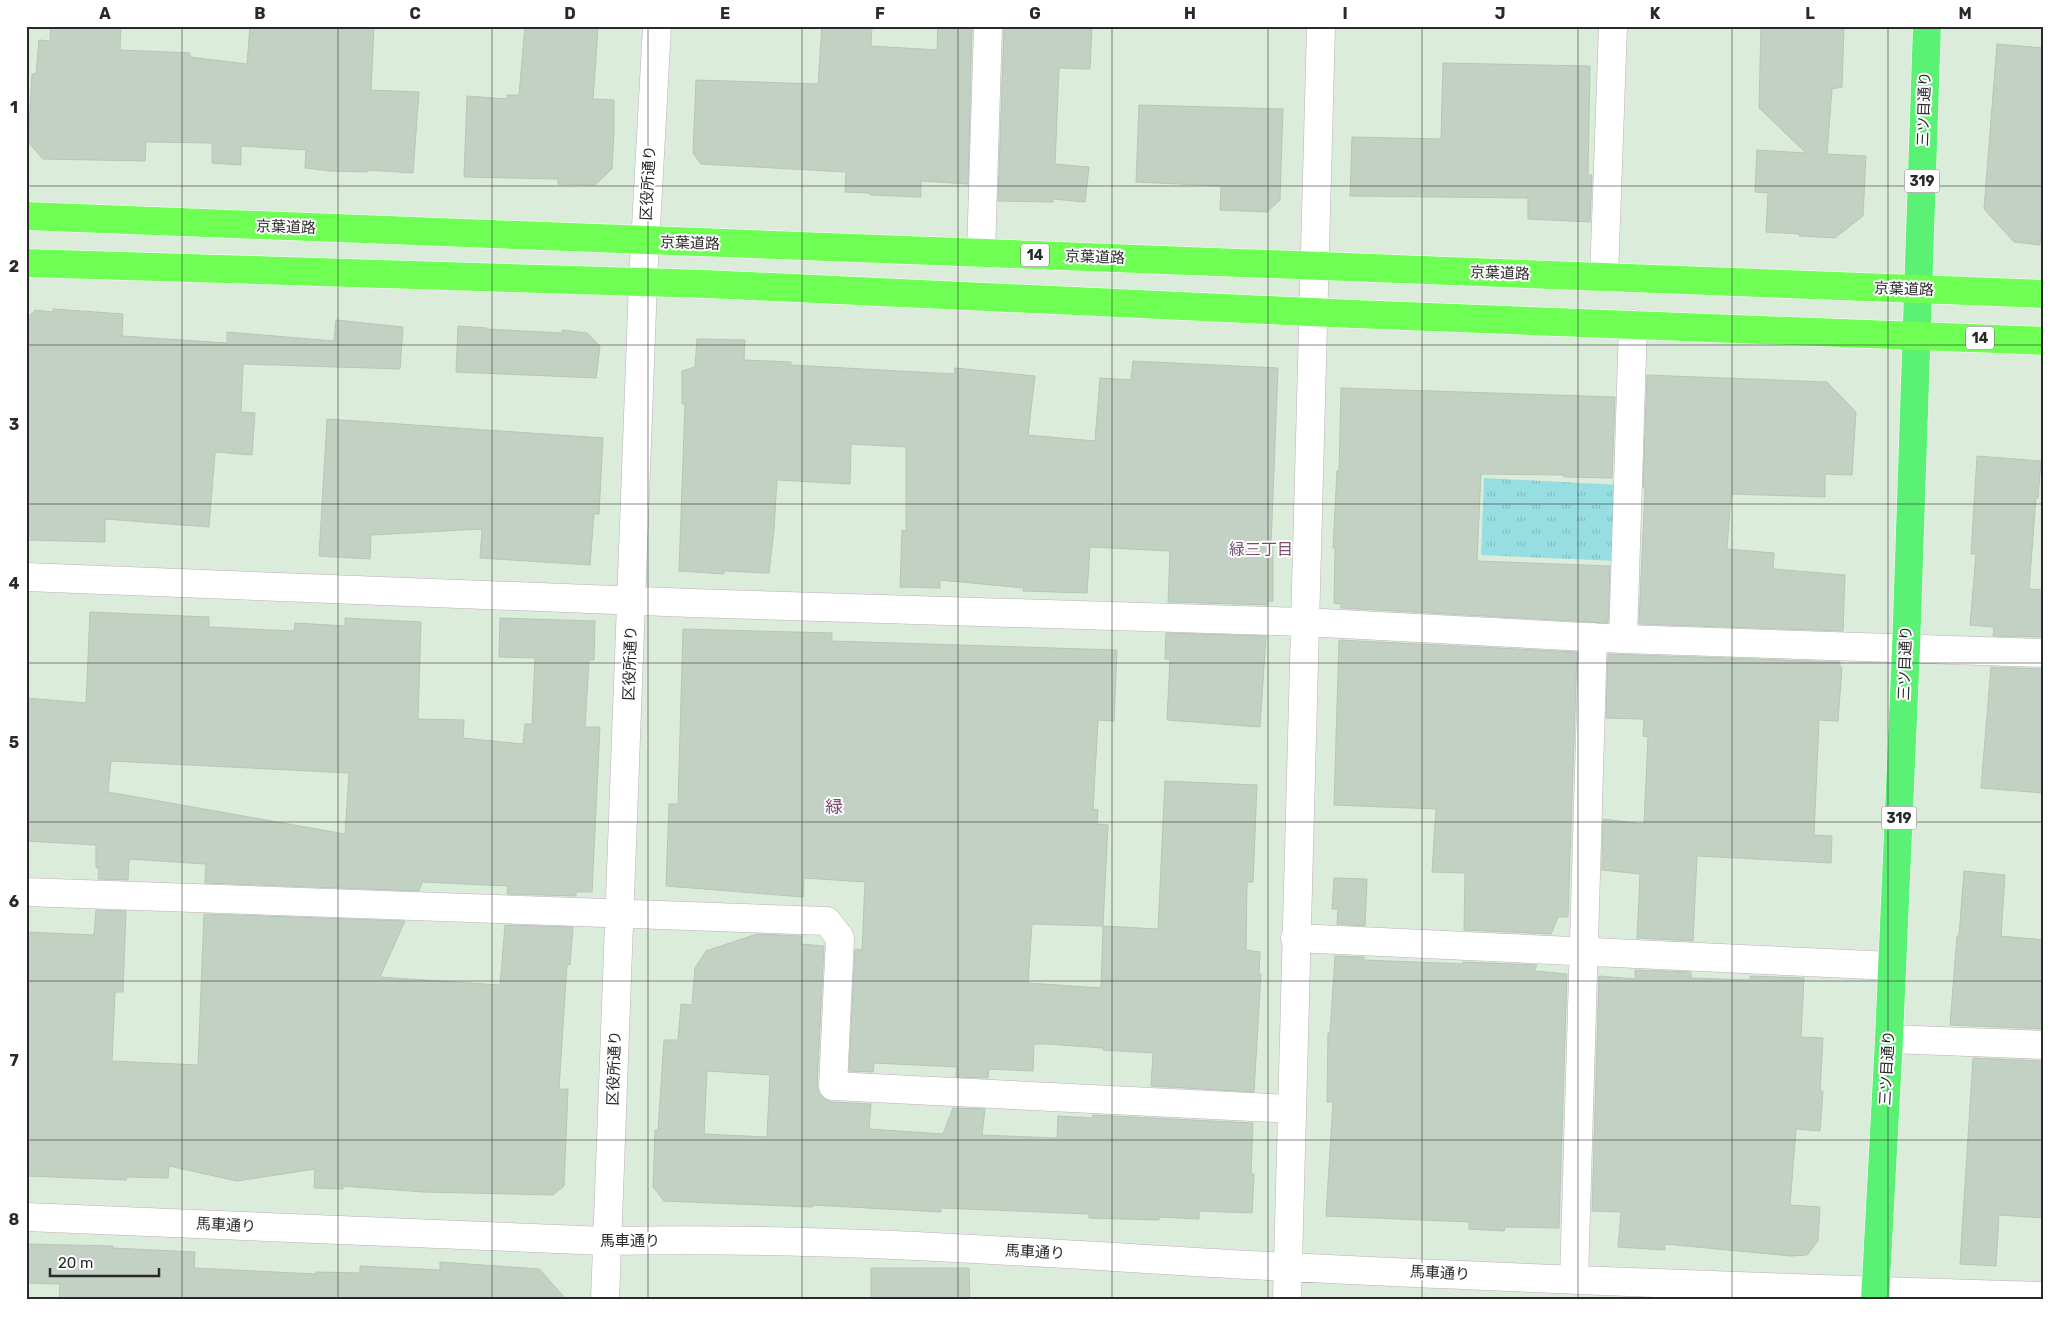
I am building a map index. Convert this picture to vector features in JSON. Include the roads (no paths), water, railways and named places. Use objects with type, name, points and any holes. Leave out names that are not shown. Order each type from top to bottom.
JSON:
[{"type":"highway","name":"京葉道路","points":[[26,216],[2044,294]]},
{"type":"highway","name":"14","points":[[26,263],[643,282],[1314,312],[2044,341]]},
{"type":"main road","name":"三ツ目通り","points":[[1875,1295],[1889,1039],[1906,650],[1927,26]]},
{"type":"street","name":"区役所通り","points":[[605,1300],[643,282],[657,26]]},
{"type":"street","points":[[981,253],[988,26]]},
{"type":"street","points":[[1286,1300],[1314,312],[1320,26]]},
{"type":"street","points":[[1604,277],[1613,26]]},
{"type":"street","points":[[1623,638],[1633,324]]},
{"type":"street","points":[[26,578],[1304,622],[1593,637],[1906,650],[1960,649],[2044,653]]},
{"type":"street","points":[[1574,1279],[1593,637]]},
{"type":"street","points":[[26,892],[827,921],[840,938],[833,1086],[1290,1109]]},
{"type":"street","points":[[1295,938],[1892,966]]},
{"type":"street","points":[[1889,1039],[2044,1045]]},
{"type":"street","name":"馬車通り","points":[[26,1217],[606,1242],[648,1240],[855,1244],[1875,1295],[2044,1296]]},
{"type":"district","name":"緑三丁目","points":[[1261,549]]},
{"type":"district","name":"緑","points":[[834,807]]}]
